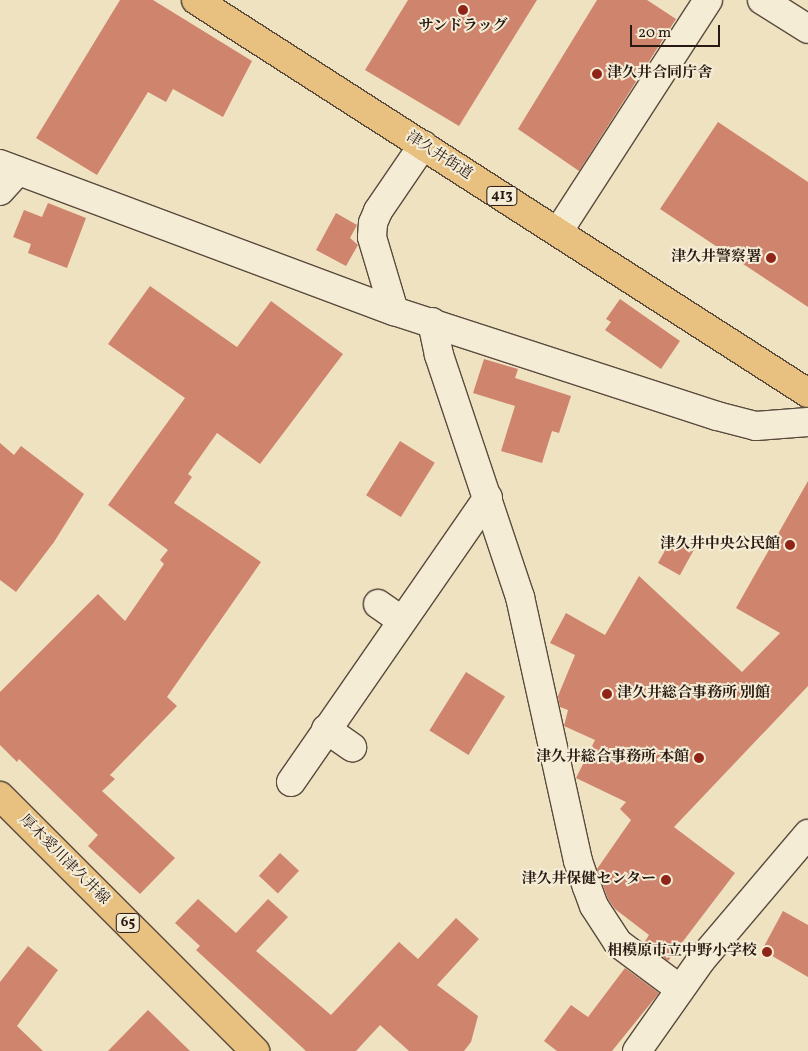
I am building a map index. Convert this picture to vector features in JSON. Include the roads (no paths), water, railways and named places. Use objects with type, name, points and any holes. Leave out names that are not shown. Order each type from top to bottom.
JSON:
[{"type":"main road","name":"津久井街道","points":[[196,0],[223,8],[423,145],[808,393]]},
{"type":"main road","name":"厚木愛川津久井線","points":[[0,796],[255,1051]]},
{"type":"street","points":[[558,232],[708,0]]},
{"type":"street","points":[[762,0],[808,29]]},
{"type":"street","points":[[394,311],[372,237],[373,223],[378,211],[423,145]]},
{"type":"street","points":[[0,192],[9,168],[394,311],[750,426],[808,422]]},
{"type":"street","points":[[432,322],[439,355],[520,597],[578,860],[594,906],[618,943],[680,989]]},
{"type":"street","points":[[291,782],[400,620],[488,498]]},
{"type":"street","points":[[378,604],[400,620]]},
{"type":"street","points":[[326,729],[352,747]]},
{"type":"street","points":[[637,1051],[680,989],[808,834]]},
{"type":"place","name":"サンドラッグ","points":[[463,10]]},
{"type":"place","name":"津久井合同庁舎","points":[[597,74]]},
{"type":"place","name":"津久井警察署","points":[[771,258]]},
{"type":"place","name":"津久井中央公民館","points":[[790,545]]},
{"type":"place","name":"津久井総合事務所 別館","points":[[607,694]]},
{"type":"place","name":"津久井総合事務所 本館","points":[[699,758]]},
{"type":"place","name":"津久井保健センター","points":[[666,880]]},
{"type":"place","name":"相模原市立中野小学校","points":[[767,952]]}]
